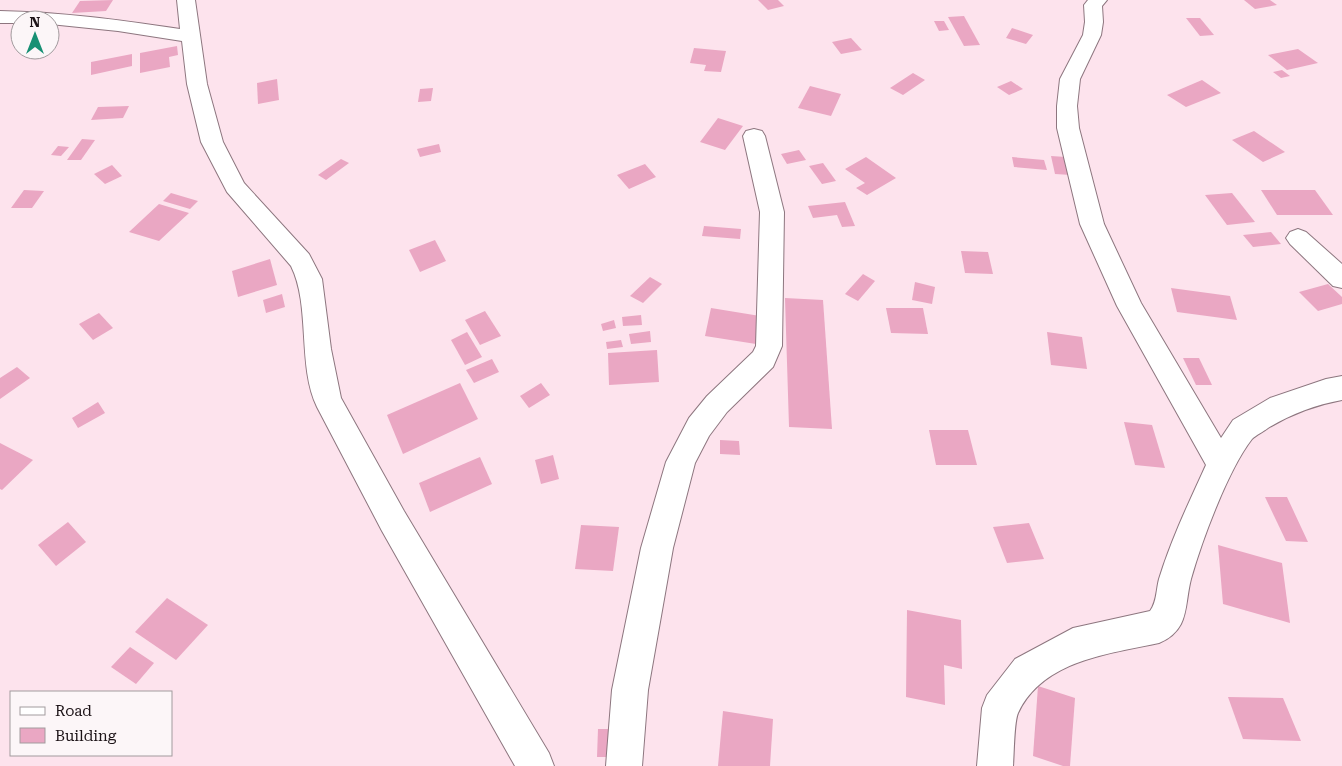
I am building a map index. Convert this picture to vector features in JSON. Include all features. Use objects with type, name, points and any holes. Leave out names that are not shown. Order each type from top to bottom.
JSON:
[{"type":"street","points":[[186,0],[189,36],[197,84],[212,142],[235,187],[300,260],[310,279],[326,399],[393,521],[536,766]]},
{"type":"street","points":[[1098,0],[1093,5],[1094,22],[1092,34],[1070,79],[1066,106],[1068,128],[1092,224],[1130,306],[1221,464]]},
{"type":"street","points":[[0,17],[29,17],[115,24],[189,36]]},
{"type":"street","points":[[624,766],[630,690],[658,548],[680,462],[699,427],[717,404],[763,359],[769,346],[772,212],[754,136]]},
{"type":"street","points":[[1298,238],[1342,278]]},
{"type":"street","points":[[995,766],[1000,708],[1027,671],[1073,646],[1159,626],[1169,614],[1175,580],[1198,517],[1221,464],[1243,429],[1280,406],[1326,391],[1342,388]]},
{"type":"building","points":[[113,0],[106,11],[72,13],[80,1]]},
{"type":"building","points":[[758,0],[778,0],[784,6],[768,10]]},
{"type":"building","points":[[1244,0],[1270,0],[1277,5],[1255,9]]},
{"type":"building","points":[[964,16],[980,45],[964,46],[948,17]]},
{"type":"building","points":[[1186,18],[1200,18],[1214,35],[1200,36]]},
{"type":"building","points":[[934,21],[944,21],[949,30],[939,31]]},
{"type":"building","points":[[1012,28],[1033,35],[1026,44],[1006,38]]},
{"type":"building","points":[[851,38],[862,50],[841,54],[832,42]]},
{"type":"building","points":[[177,46],[178,55],[169,57],[170,67],[140,73],[140,53]]},
{"type":"building","points":[[694,48],[726,51],[721,72],[704,71],[706,65],[690,63]]},
{"type":"building","points":[[1298,49],[1318,63],[1287,70],[1268,55]]},
{"type":"building","points":[[132,54],[132,66],[91,75],[91,62]]},
{"type":"building","points":[[1282,70],[1290,76],[1281,78],[1273,72]]},
{"type":"building","points":[[913,73],[925,80],[903,95],[890,88]]},
{"type":"building","points":[[277,79],[279,100],[258,104],[257,83]]},
{"type":"building","points":[[1202,80],[1221,93],[1186,107],[1167,95]]},
{"type":"building","points":[[1011,81],[1023,89],[1009,95],[997,87]]},
{"type":"building","points":[[810,86],[841,94],[831,116],[798,108]]},
{"type":"building","points":[[433,88],[431,101],[418,102],[420,89]]},
{"type":"building","points":[[129,106],[123,118],[91,120],[98,107]]},
{"type":"building","points":[[718,118],[743,126],[725,150],[700,142]]},
{"type":"building","points":[[1254,131],[1285,152],[1263,162],[1232,140]]},
{"type":"building","points":[[82,139],[95,140],[81,160],[67,160]]},
{"type":"building","points":[[439,144],[441,152],[420,157],[417,149]]},
{"type":"building","points":[[58,146],[69,147],[61,156],[51,155]]},
{"type":"building","points":[[799,150],[806,160],[787,164],[781,154]]},
{"type":"building","points":[[1051,156],[1066,157],[1071,175],[1055,174]]},
{"type":"building","points":[[866,157],[896,178],[867,195],[856,188],[865,183],[845,169]]},
{"type":"building","points":[[1012,157],[1044,160],[1047,170],[1014,167]]},
{"type":"building","points":[[341,159],[349,163],[326,180],[318,175]]},
{"type":"building","points":[[823,163],[836,181],[822,184],[809,166]]},
{"type":"building","points":[[645,164],[656,177],[629,189],[617,175]]},
{"type":"building","points":[[112,165],[122,176],[105,184],[94,174]]},
{"type":"building","points":[[24,190],[44,191],[32,208],[11,208]]},
{"type":"building","points":[[1261,190],[1315,190],[1333,215],[1277,215]]},
{"type":"building","points":[[171,193],[198,201],[190,209],[163,201]]},
{"type":"building","points":[[1232,193],[1255,222],[1227,225],[1205,195]]},
{"type":"building","points":[[845,202],[855,226],[842,227],[837,215],[813,218],[808,206]]},
{"type":"building","points":[[159,204],[189,213],[159,241],[129,232]]},
{"type":"building","points":[[704,226],[741,229],[740,239],[702,236]]},
{"type":"building","points":[[1271,232],[1281,244],[1253,247],[1243,235]]},
{"type":"building","points":[[435,240],[446,261],[420,272],[409,250]]},
{"type":"building","points":[[961,251],[988,252],[993,274],[965,273]]},
{"type":"building","points":[[270,259],[277,285],[238,297],[232,271]]},
{"type":"building","points":[[863,274],[875,281],[858,301],[845,294]]},
{"type":"building","points":[[650,277],[662,284],[643,303],[630,296]]},
{"type":"building","points":[[915,282],[935,287],[932,304],[912,300]]},
{"type":"building","points":[[1328,284],[1342,297],[1342,304],[1318,311],[1299,292]]},
{"type":"building","points":[[1171,288],[1230,296],[1237,320],[1177,312]]},
{"type":"building","points":[[282,294],[285,307],[266,313],[263,300]]},
{"type":"building","points":[[785,298],[823,300],[832,429],[789,427]]},
{"type":"building","points":[[711,308],[760,316],[756,344],[705,336]]},
{"type":"building","points":[[886,308],[923,308],[928,334],[891,333]]},
{"type":"building","points":[[485,311],[501,336],[480,345],[465,320]]},
{"type":"building","points":[[99,313],[113,328],[93,340],[79,324]]},
{"type":"building","points":[[641,315],[642,325],[623,326],[622,317]]},
{"type":"building","points":[[614,320],[616,328],[603,331],[601,324]]},
{"type":"building","points":[[650,331],[651,342],[631,344],[629,334]]},
{"type":"building","points":[[467,332],[482,357],[465,365],[451,340]]},
{"type":"building","points":[[1047,332],[1082,337],[1087,369],[1051,365]]},
{"type":"building","points":[[621,340],[623,347],[607,349],[606,342]]},
{"type":"building","points":[[657,350],[659,382],[609,385],[608,353]]},
{"type":"building","points":[[1183,358],[1199,358],[1212,385],[1196,385]]},
{"type":"building","points":[[492,359],[499,372],[474,383],[466,370]]},
{"type":"building","points":[[17,367],[30,378],[0,399],[0,378]]},
{"type":"building","points":[[460,383],[478,419],[403,454],[387,415]]},
{"type":"building","points":[[541,383],[550,395],[529,408],[520,396]]},
{"type":"building","points":[[98,402],[105,413],[78,428],[72,418]]},
{"type":"building","points":[[1124,422],[1152,425],[1165,468],[1135,465]]},
{"type":"building","points":[[929,430],[968,430],[977,465],[936,465]]},
{"type":"building","points":[[720,440],[739,441],[740,455],[720,454]]},
{"type":"building","points":[[0,443],[33,460],[2,490],[0,489]]},
{"type":"building","points":[[553,455],[559,479],[541,484],[535,460]]},
{"type":"building","points":[[480,457],[492,484],[430,512],[419,483]]},
{"type":"building","points":[[1265,497],[1287,497],[1308,542],[1286,541]]},
{"type":"building","points":[[68,522],[86,542],[56,566],[38,545]]},
{"type":"building","points":[[1029,523],[1044,559],[1007,563],[993,527]]},
{"type":"building","points":[[581,525],[619,527],[613,571],[575,569]]},
{"type":"building","points":[[1218,545],[1282,563],[1290,623],[1223,604]]},
{"type":"building","points":[[167,598],[208,625],[176,660],[135,632]]},
{"type":"building","points":[[907,610],[961,620],[962,669],[944,665],[945,705],[906,697]]},
{"type":"building","points":[[130,647],[154,663],[136,684],[111,667]]},
{"type":"building","points":[[1038,686],[1075,698],[1070,766],[1063,766],[1033,756]]},
{"type":"building","points":[[1228,697],[1283,698],[1301,741],[1243,739]]},
{"type":"building","points":[[723,711],[773,719],[770,766],[718,766]]},
{"type":"building","points":[[598,729],[620,729],[619,757],[597,757]]}]
